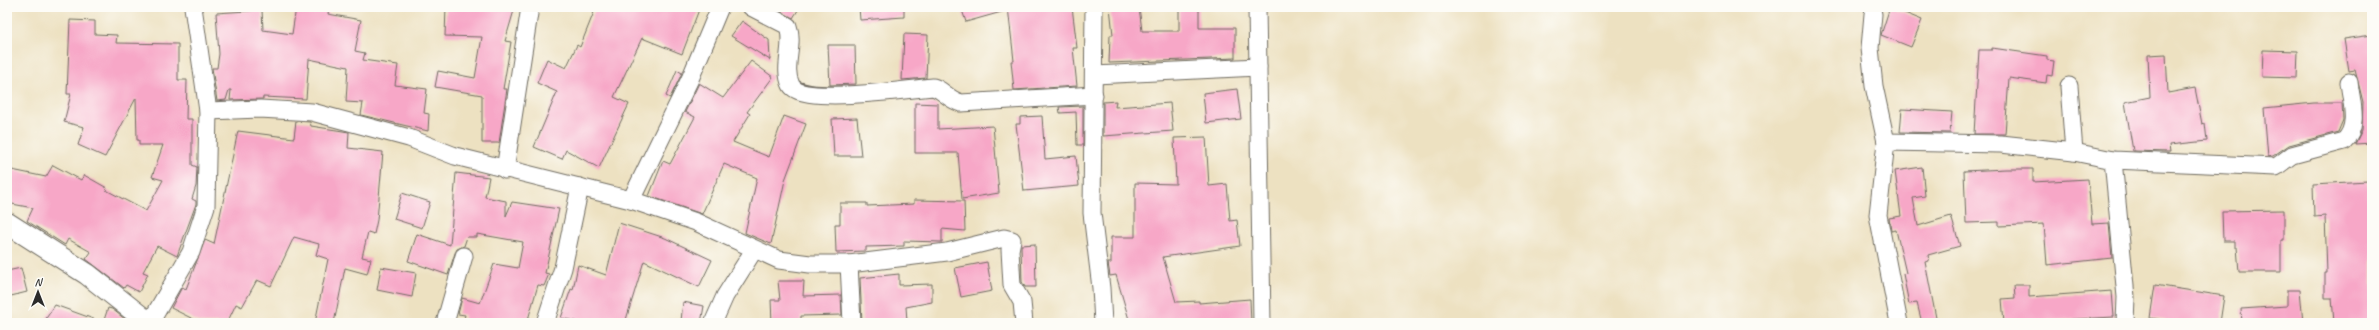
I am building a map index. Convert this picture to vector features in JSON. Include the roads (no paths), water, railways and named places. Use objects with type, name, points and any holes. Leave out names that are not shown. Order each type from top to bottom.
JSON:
[{"type":"street","points":[[7,223],[88,274],[150,323],[191,252],[206,206],[208,111],[193,7]]},
{"type":"street","points":[[505,170],[530,7]]},
{"type":"street","points":[[631,200],[690,79],[720,7]]},
{"type":"street","points":[[751,7],[788,26],[791,34],[788,73],[791,86],[798,93],[830,97],[934,87],[941,90],[950,99],[960,103],[1094,95]]},
{"type":"street","points":[[1094,7],[1095,75],[1092,214],[1101,288],[1103,323]]},
{"type":"street","points":[[1257,7],[1262,323]]},
{"type":"street","points":[[1873,14],[1870,48],[1874,86],[1886,142],[1878,215],[1899,323]]},
{"type":"street","points":[[1095,75],[1258,67]]},
{"type":"street","points":[[1886,142],[2000,144],[2074,152],[2113,160],[2276,167],[2292,156],[2344,141],[2349,136],[2354,126],[2349,82]]},
{"type":"street","points":[[2070,86],[2074,152]]},
{"type":"street","points":[[208,111],[260,109],[312,112],[409,138],[455,156],[505,170],[631,200],[696,222],[754,250],[779,260],[810,264],[848,264],[947,252],[1004,238],[1012,240],[1010,250],[1012,285],[1022,302],[1024,323]]},
{"type":"street","points":[[2113,160],[2126,297],[2125,323]]},
{"type":"street","points":[[545,323],[563,268],[580,188]]},
{"type":"street","points":[[713,323],[725,296],[754,250]]},
{"type":"street","points":[[445,323],[464,256]]},
{"type":"street","points":[[848,264],[852,323]]}]
